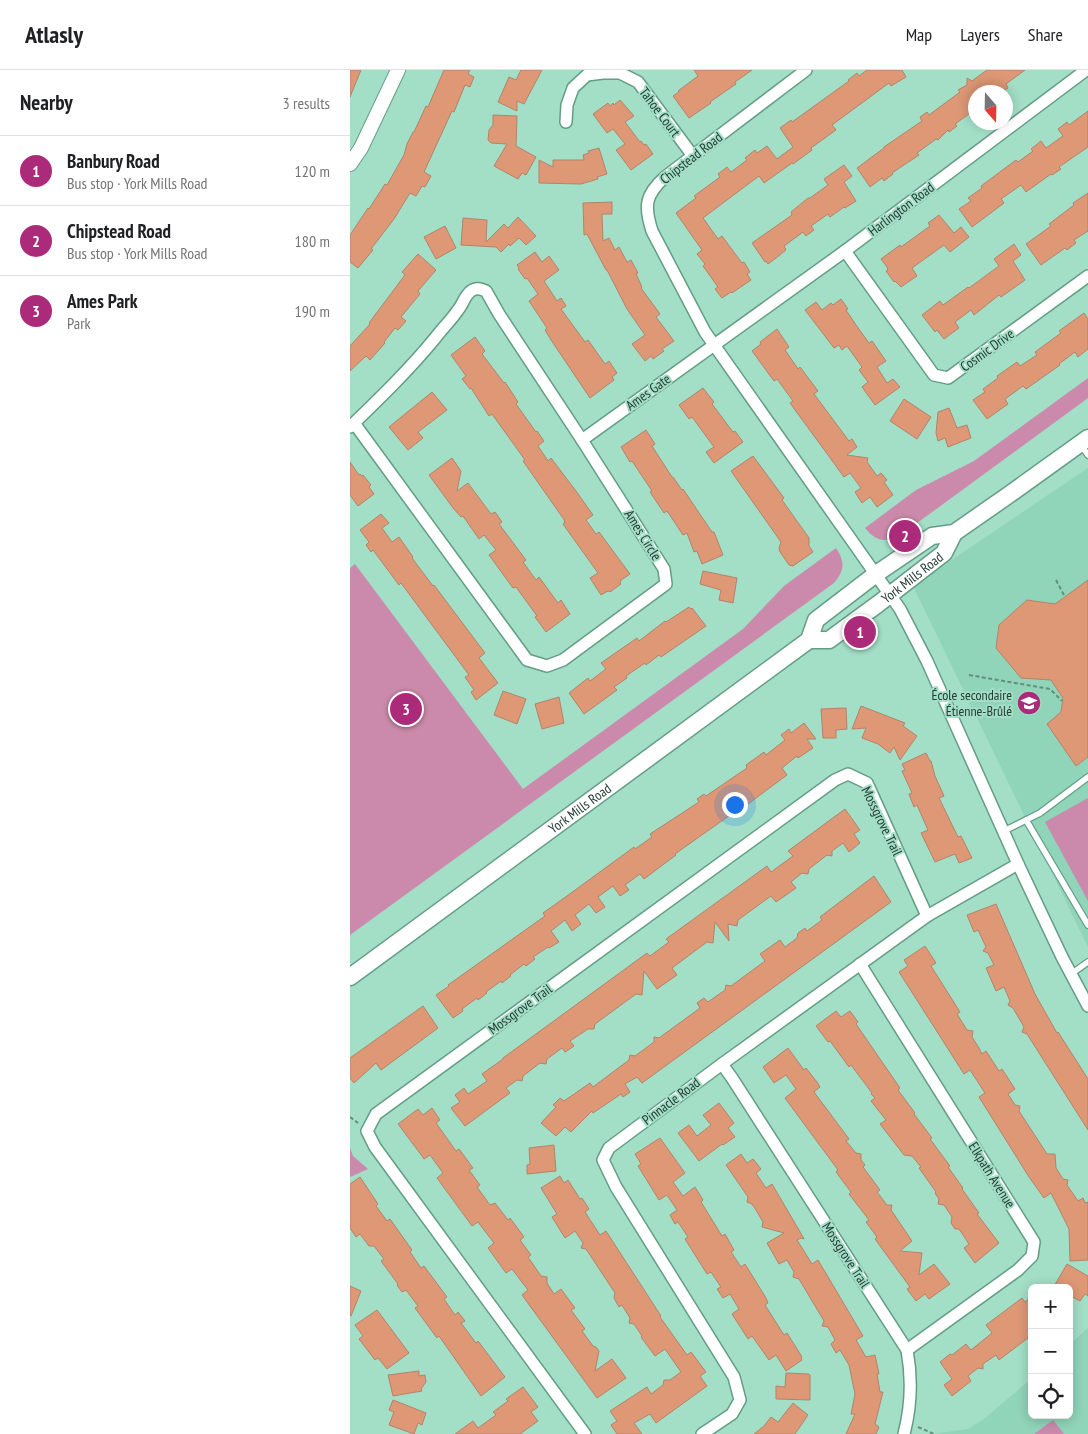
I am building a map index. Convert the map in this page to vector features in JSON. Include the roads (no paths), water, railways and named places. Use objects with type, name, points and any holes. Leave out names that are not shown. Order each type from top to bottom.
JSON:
[{"type":"main road","name":"York Mills Road","points":[[350,978],[809,640],[816,620],[876,574],[932,536],[954,533],[1085,445]]},
{"type":"main road","name":"York Mills Road","points":[[809,640],[829,640],[891,595],[944,554],[954,533]]},
{"type":"street","points":[[350,164],[361,148],[398,70]]},
{"type":"street","name":"Chipstead Road","points":[[806,70],[655,186],[649,195],[648,218],[652,231],[705,332],[900,610],[927,661],[1018,864],[1088,1006]]},
{"type":"street","name":"Harlington Road","points":[[714,345],[845,251],[1086,70]]},
{"type":"street","name":"Tahoe Court","points":[[566,122],[567,105],[573,88],[586,75],[620,73],[638,82],[693,156]]},
{"type":"street","name":"Cosmic Drive","points":[[845,251],[934,374],[948,378],[1088,276]]},
{"type":"street","name":"Ames Circle","points":[[478,288],[486,291],[664,569],[666,584],[563,660],[547,666],[527,660],[352,425],[392,386],[459,310],[464,298],[471,291],[478,288]]},
{"type":"street","name":"Ames Gate","points":[[582,440],[714,345]]},
{"type":"street","name":"Mossgrove Trail","points":[[582,1433],[375,1147],[367,1131],[376,1114],[834,780],[848,774],[866,783],[927,916]]},
{"type":"street","name":"Pinnacle Road","points":[[702,1434],[732,1414],[740,1400],[734,1377],[616,1187],[603,1160],[608,1148],[927,916],[1018,864]]},
{"type":"street","name":"Elkpath Avenue","points":[[860,964],[1034,1242],[1032,1256],[1018,1270],[907,1350]]},
{"type":"street","name":"Mossgrove Trail","points":[[722,1064],[907,1350],[910,1364],[910,1390],[904,1434]]},
{"type":"lane","points":[[1004,831],[1040,813],[1088,777]]},
{"type":"lane","points":[[1026,820],[1088,925]]},
{"type":"lane","points":[[1071,974],[1088,962]]},
{"type":"place","name":"Chipstead Road","points":[[905,536]]},
{"type":"place","name":"Banbury Road","points":[[860,632]]},
{"type":"place","name":"École secondaire Étienne-Brûlé","points":[[1029,703]]},
{"type":"place","name":"Ames Park","points":[[406,709]]}]
